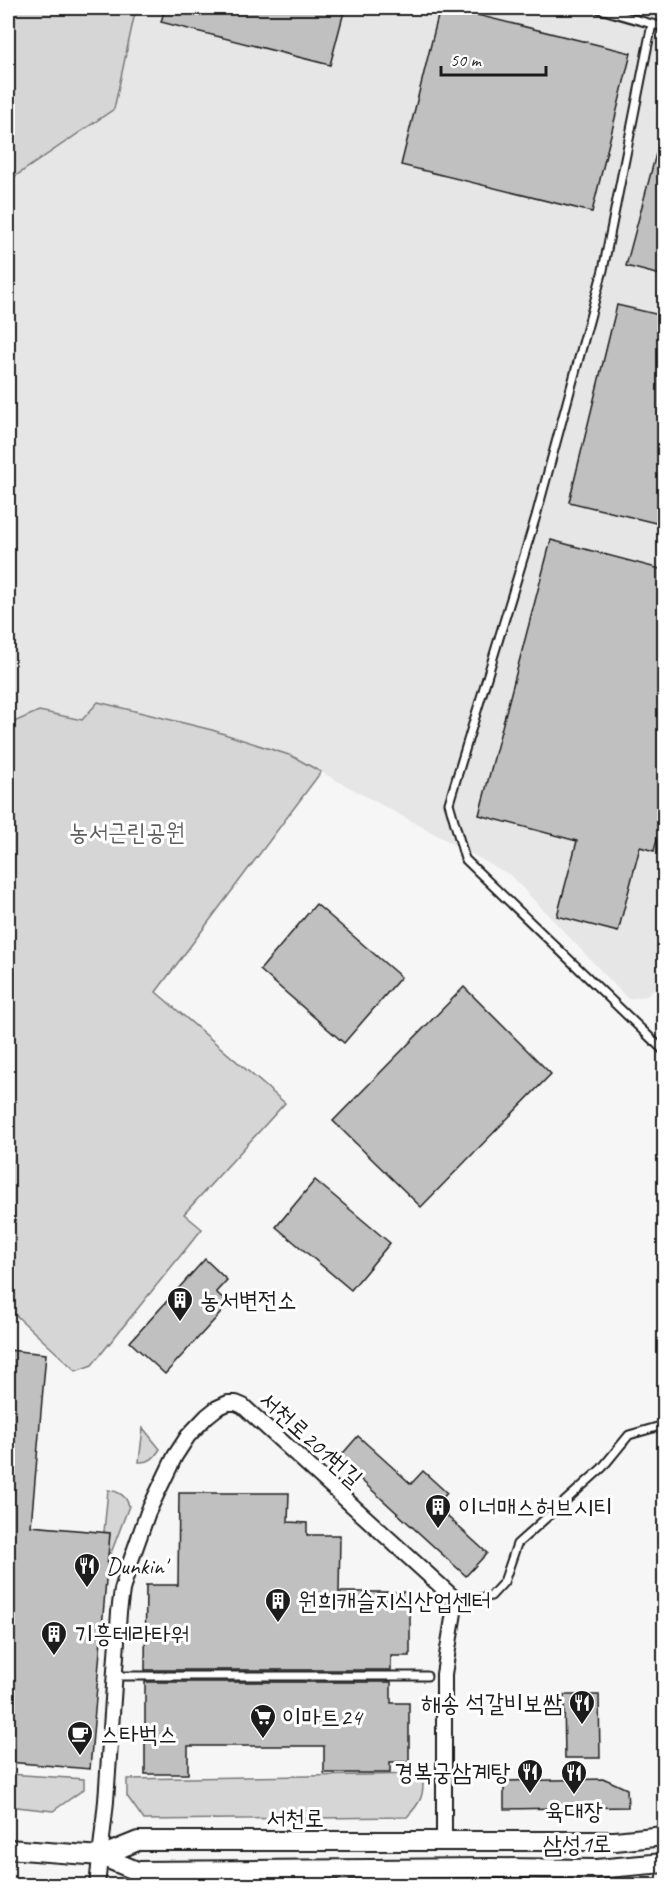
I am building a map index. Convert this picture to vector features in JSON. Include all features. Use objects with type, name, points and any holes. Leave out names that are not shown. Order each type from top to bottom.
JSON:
[{"type":"street","name":"서천로201번길","points":[[97,1886],[106,1801],[122,1590],[137,1538],[175,1456],[188,1436],[207,1416],[228,1403],[243,1406],[456,1600]]},
{"type":"street","points":[[444,1842],[444,1674],[456,1600]]},
{"type":"street","name":"삼성1로","points":[[492,1841],[615,1840],[664,1836]]},
{"type":"street","name":"서천로","points":[[101,1856],[138,1841],[492,1841]]},
{"type":"street","name":"서천로","points":[[8,1849],[101,1856],[137,1871],[490,1868]]},
{"type":"street","name":"삼성1로","points":[[490,1868],[596,1869],[664,1863]]},
{"type":"lane","points":[[596,8],[664,27]]},
{"type":"lane","points":[[652,24],[603,270],[536,516],[449,803],[465,858],[664,1051]]},
{"type":"lane","points":[[456,1600],[491,1596],[504,1582],[517,1544],[602,1468],[629,1435],[664,1425]]},
{"type":"lane","points":[[114,1676],[426,1676]]},
{"type":"shaded area","points":[[136,8],[664,8],[664,982],[647,996],[628,999],[510,875],[292,756],[39,711],[16,721],[8,731],[8,181],[114,109]]},
{"type":"green space","points":[[8,8],[136,8],[114,109],[8,181]]},
{"type":"green space","name":"농서근린공원","points":[[98,702],[212,730],[292,756],[321,772],[156,992],[285,1103],[184,1214],[202,1229],[92,1365],[76,1371],[8,1308],[8,731],[16,721],[39,711],[82,720]]},
{"type":"green space","points":[[143,1428],[160,1449],[152,1459],[139,1462]]},
{"type":"green space","points":[[108,1490],[121,1494],[129,1506],[111,1553],[108,1553],[110,1533],[104,1532]]},
{"type":"green space","points":[[8,1774],[84,1779],[84,1789],[53,1811],[8,1806]]},
{"type":"green space","points":[[423,1774],[421,1797],[407,1817],[144,1820],[127,1796],[127,1779]]},
{"type":"building","points":[[165,8],[345,8],[330,65],[161,22]]},
{"type":"building","points":[[440,8],[449,8],[631,53],[592,212],[401,165]]},
{"type":"building","points":[[661,135],[664,135],[664,276],[626,266]]},
{"type":"building","points":[[617,305],[664,316],[664,525],[569,502]]},
{"type":"building","points":[[551,540],[664,570],[664,812],[654,851],[640,847],[618,932],[557,916],[577,841],[479,815]]},
{"type":"building","points":[[316,904],[401,977],[344,1043],[260,970]]},
{"type":"building","points":[[464,987],[551,1074],[421,1207],[333,1121]]},
{"type":"building","points":[[315,1180],[390,1243],[351,1290],[276,1227]]},
{"type":"building","name":"농서변전소","points":[[205,1259],[227,1280],[216,1292],[229,1304],[165,1374],[130,1342]]},
{"type":"building","name":"기흥테라타워","points":[[8,1350],[46,1354],[31,1526],[110,1533],[90,1769],[8,1762]]},
{"type":"building","name":"이너매스허브시티","points":[[358,1436],[411,1484],[423,1471],[447,1493],[436,1506],[487,1553],[466,1576],[338,1459]]},
{"type":"building","name":"원희캐슬지식산업센터","points":[[179,1493],[289,1493],[288,1522],[307,1523],[307,1535],[340,1535],[339,1592],[410,1592],[410,1656],[391,1656],[391,1670],[145,1670],[146,1585],[178,1585]]},
{"type":"building","points":[[145,1682],[391,1682],[391,1703],[409,1703],[409,1762],[390,1762],[390,1773],[324,1773],[324,1746],[188,1746],[188,1774],[145,1774]]},
{"type":"building","name":"해송 석갈비보쌈","points":[[564,1695],[599,1695],[600,1758],[565,1758]]},
{"type":"building","points":[[605,1779],[627,1789],[628,1807],[504,1809],[504,1781]]},
{"type":"place","name":"농서변전소","points":[[180,1323]]},
{"type":"place","name":"이너매스허브시티","points":[[438,1530]]},
{"type":"place","name":"Dunkin'","points":[[87,1589]]},
{"type":"place","name":"원희캐슬지식산업센터","points":[[278,1624]]},
{"type":"place","name":"기흥테라타워","points":[[54,1657]]},
{"type":"place","name":"해송 석갈비보쌈","points":[[582,1726]]},
{"type":"place","name":"이마트24","points":[[263,1740]]},
{"type":"place","name":"스타벅스","points":[[80,1757]]},
{"type":"place","name":"경복궁삼계탕","points":[[530,1795]]},
{"type":"place","name":"육대장","points":[[574,1796]]}]
